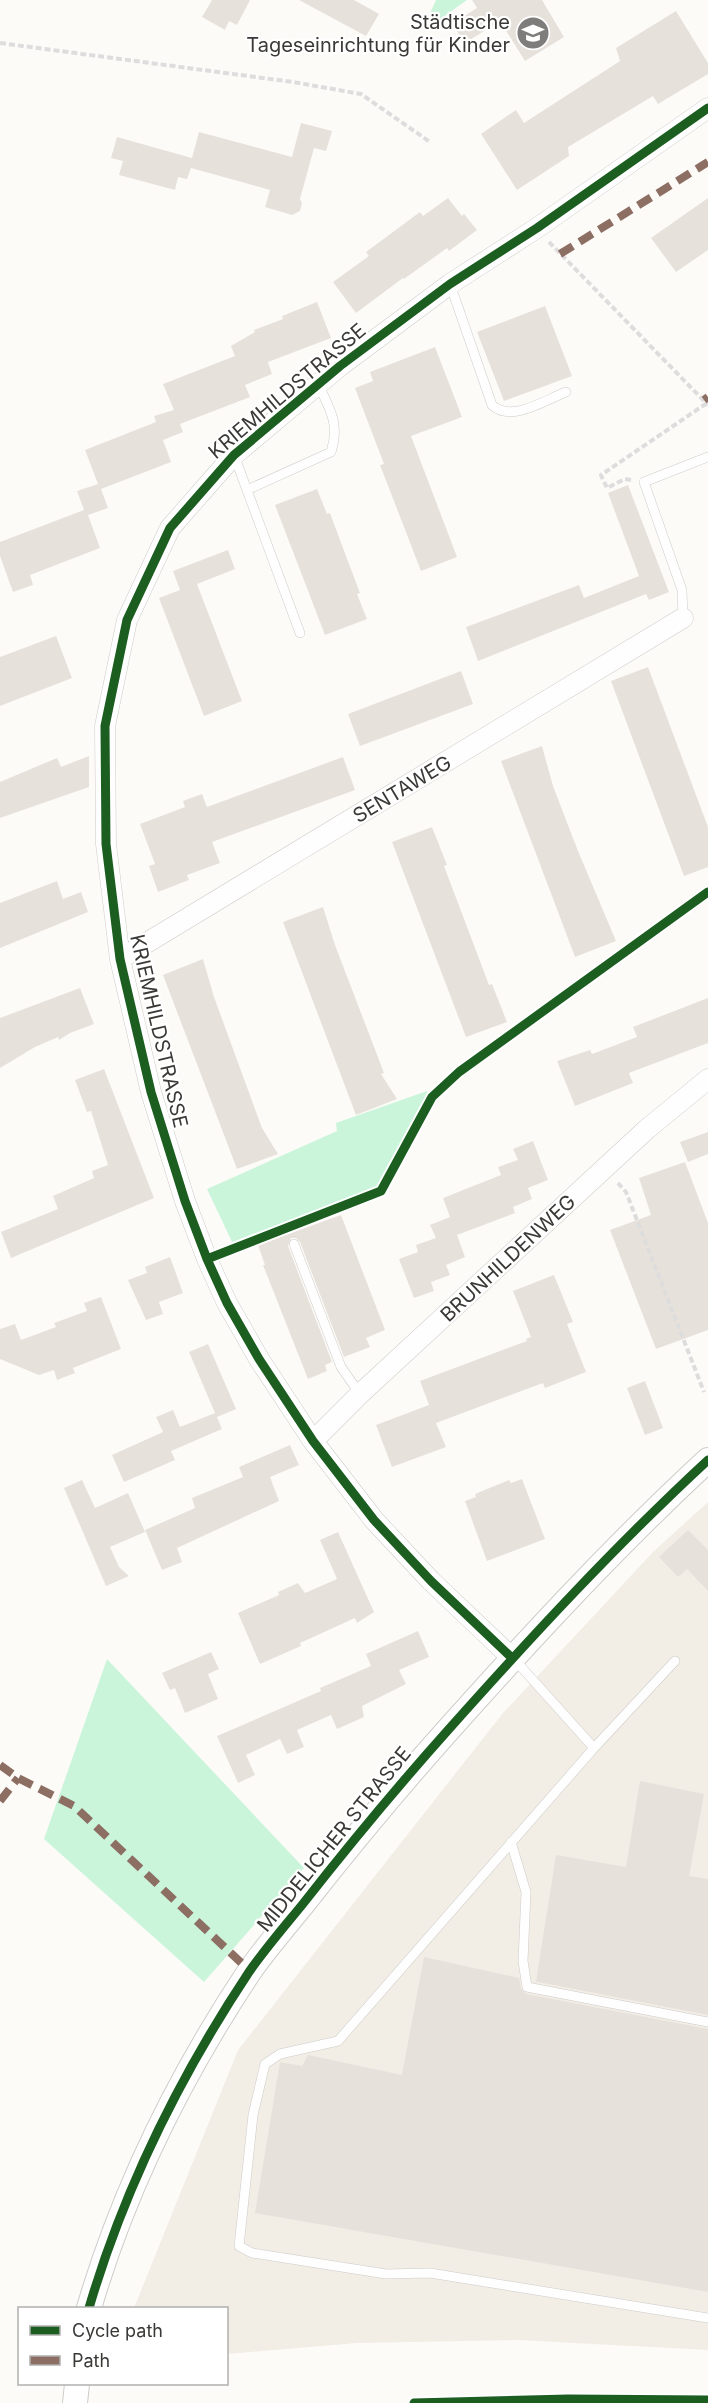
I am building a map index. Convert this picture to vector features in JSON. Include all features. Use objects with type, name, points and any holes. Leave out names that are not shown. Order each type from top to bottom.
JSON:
[{"type":"street","name":"KRIEMHILDSTRASSE","points":[[513,1658],[431,1581],[374,1520],[313,1441],[259,1359],[227,1304],[207,1259],[185,1201],[152,1092],[120,959],[106,844],[105,726],[127,620],[170,528],[234,454],[318,384],[450,284],[537,228],[708,108]]},
{"type":"street","name":"SENTAWEG","points":[[120,959],[683,618]]},
{"type":"street","name":"BRUNHILDENWEG","points":[[313,1441],[360,1394],[647,1129],[708,1080]]},
{"type":"street","name":"MIDDELICHER STRASSE","points":[[89,2307],[99,2275],[145,2156],[194,2062],[250,1971],[382,1805],[513,1658],[644,1519],[708,1460]]},
{"type":"street","points":[[75,2403],[77,2385]]},
{"type":"lane","points":[[450,284],[492,405],[497,410],[515,412],[566,392]]},
{"type":"lane","points":[[247,490],[331,452],[336,437],[333,417],[318,384]]},
{"type":"lane","points":[[234,454],[300,633]]},
{"type":"lane","points":[[683,618],[682,590],[644,482],[708,457]]},
{"type":"lane","points":[[294,1244],[341,1367],[360,1394]]},
{"type":"lane","points":[[513,1658],[594,1748]]},
{"type":"lane","points":[[675,1661],[594,1748],[338,2041],[280,2054],[266,2064],[253,2115],[239,2246],[252,2253],[386,2274],[430,2273],[708,2318]]},
{"type":"lane","points":[[511,1842],[526,1892],[522,1961],[527,1987],[708,2022]]},
{"type":"path","points":[[0,43],[293,82],[361,94],[430,142]]},
{"type":"path","points":[[537,228],[708,404],[601,475],[607,488],[617,483]]},
{"type":"path","points":[[605,1169],[626,1192],[704,1392]]},
{"type":"shaded area","points":[[708,1502],[708,2350],[517,2340],[357,2343],[228,2354],[228,2307],[134,2307],[238,2050],[503,1713],[654,1551]]},
{"type":"green space","points":[[436,0],[467,0],[439,20],[430,13]]},
{"type":"green space","points":[[427,1091],[430,1095],[381,1189],[233,1244],[207,1189],[337,1131],[336,1123]]},
{"type":"green space","points":[[107,1659],[304,1868],[204,1982],[44,1839]]},
{"type":"building","points":[[212,0],[250,0],[237,25],[229,21],[225,30],[202,17]]},
{"type":"building","points":[[299,0],[354,0],[379,14],[366,36]]},
{"type":"building","points":[[472,0],[542,0],[564,37],[525,61],[500,21],[465,43],[452,24],[477,8]]},
{"type":"building","points":[[676,11],[708,63],[708,74],[658,104],[653,96],[568,147],[569,156],[517,190],[481,134],[516,110],[524,123],[620,61],[616,48]]},
{"type":"building","points":[[301,123],[332,131],[326,151],[314,148],[300,199],[302,203],[300,211],[292,215],[265,207],[270,190],[191,168],[187,179],[178,177],[175,190],[119,175],[123,161],[111,158],[117,137],[192,158],[199,132],[292,157]]},
{"type":"building","points":[[448,198],[477,230],[449,251],[447,248],[403,278],[356,313],[333,282],[369,256],[366,252],[420,212],[423,216]]},
{"type":"building","points":[[708,198],[708,250],[676,272],[651,238]]},
{"type":"building","points":[[317,302],[331,338],[268,362],[272,374],[245,385],[250,397],[180,424],[183,432],[163,440],[171,462],[101,489],[108,508],[88,515],[100,548],[30,575],[33,585],[13,592],[0,556],[0,542],[84,510],[77,491],[98,484],[85,450],[156,422],[154,416],[174,410],[163,384],[235,356],[231,346],[255,332],[254,330]]},
{"type":"building","points":[[545,306],[572,376],[504,401],[477,332]]},
{"type":"building","points":[[435,347],[462,417],[411,436],[457,557],[421,571],[380,465],[384,464],[355,388],[373,381],[370,372]]},
{"type":"building","points":[[628,485],[669,592],[649,600],[646,594],[478,661],[466,627],[579,585],[584,598],[639,576],[608,493]]},
{"type":"building","points":[[317,489],[327,514],[330,513],[360,593],[357,594],[367,619],[325,635],[275,505]]},
{"type":"building","points":[[228,550],[235,569],[197,584],[242,701],[204,716],[159,598],[180,590],[173,571]]},
{"type":"building","points":[[56,636],[72,678],[0,706],[0,657]]},
{"type":"building","points":[[648,667],[708,827],[708,867],[684,876],[611,681]]},
{"type":"building","points":[[461,671],[473,704],[360,746],[348,714]]},
{"type":"building","points":[[542,746],[553,786],[616,941],[575,957],[501,761]]},
{"type":"building","points":[[89,756],[89,787],[0,818],[0,782],[57,758],[61,767]]},
{"type":"building","points":[[343,757],[355,790],[212,842],[220,863],[187,875],[189,880],[158,892],[149,866],[155,864],[140,824],[185,807],[183,801],[202,794],[207,807]]},
{"type":"building","points":[[432,827],[447,865],[444,866],[489,985],[492,984],[507,1022],[466,1037],[392,842]]},
{"type":"building","points":[[57,881],[63,899],[81,892],[88,912],[0,948],[0,903]]},
{"type":"building","points":[[323,907],[335,945],[384,1073],[381,1074],[397,1099],[356,1115],[283,922]]},
{"type":"building","points":[[203,959],[214,997],[262,1128],[278,1154],[237,1169],[163,975]]},
{"type":"building","points":[[80,988],[94,1024],[59,1040],[58,1037],[35,1047],[0,1068],[0,1018]]},
{"type":"building","points":[[708,998],[708,1043],[629,1073],[633,1083],[575,1106],[557,1061],[590,1050],[592,1054],[637,1037],[633,1027]]},
{"type":"building","points":[[104,1069],[154,1198],[11,1258],[1,1232],[58,1209],[53,1196],[94,1178],[92,1171],[108,1165],[91,1111],[87,1112],[75,1080]]},
{"type":"building","points":[[708,1132],[708,1154],[688,1162],[680,1142]]},
{"type":"building","points":[[533,1141],[548,1180],[528,1188],[532,1199],[513,1207],[515,1213],[457,1235],[465,1257],[446,1265],[450,1275],[431,1282],[434,1291],[414,1298],[399,1259],[418,1252],[416,1245],[436,1238],[430,1225],[450,1217],[443,1198],[501,1175],[498,1167],[518,1160],[513,1149]]},
{"type":"building","points":[[685,1162],[708,1223],[708,1330],[656,1349],[610,1230],[651,1215],[639,1178]]},
{"type":"building","points":[[341,1215],[385,1330],[366,1338],[370,1347],[344,1357],[300,1242],[296,1238],[291,1238],[288,1246],[332,1362],[325,1365],[327,1371],[308,1379],[263,1265],[265,1265],[258,1245]]},
{"type":"building","points":[[170,1257],[183,1293],[159,1302],[163,1314],[146,1320],[128,1280],[147,1273],[145,1267]]},
{"type":"building","points":[[554,1275],[573,1322],[567,1324],[586,1372],[545,1388],[543,1383],[436,1423],[446,1447],[392,1467],[376,1425],[429,1405],[420,1381],[527,1341],[526,1339],[531,1337],[513,1291]]},
{"type":"building","points":[[101,1297],[121,1349],[73,1368],[75,1373],[57,1380],[54,1370],[39,1375],[0,1359],[0,1329],[15,1324],[21,1340],[56,1327],[54,1323],[87,1311],[84,1303]]},
{"type":"building","points":[[208,1344],[236,1409],[217,1417],[222,1429],[171,1451],[175,1460],[124,1482],[112,1455],[163,1432],[156,1417],[173,1410],[180,1427],[215,1413],[189,1352]]},
{"type":"building","points":[[645,1381],[663,1428],[645,1435],[627,1388]]},
{"type":"building","points":[[290,1445],[299,1465],[270,1477],[279,1501],[177,1548],[182,1562],[162,1570],[145,1530],[195,1508],[192,1498],[243,1477],[239,1467]]},
{"type":"building","points":[[522,1479],[545,1539],[487,1561],[465,1501],[476,1497],[475,1494],[509,1480],[511,1483]]},
{"type":"building","points":[[82,1480],[95,1508],[128,1493],[145,1532],[110,1547],[119,1567],[129,1576],[106,1586],[64,1488]]},
{"type":"building","points":[[688,1530],[708,1550],[708,1591],[687,1569],[678,1577],[659,1557]]},
{"type":"building","points":[[338,1532],[374,1612],[357,1623],[355,1618],[260,1664],[238,1613],[279,1595],[278,1592],[298,1583],[305,1593],[337,1579],[320,1540]]},
{"type":"building","points":[[418,1631],[429,1657],[399,1670],[406,1684],[362,1706],[364,1717],[337,1729],[331,1715],[297,1730],[304,1747],[287,1754],[280,1739],[246,1755],[255,1775],[238,1783],[217,1736],[321,1691],[320,1688],[371,1666],[366,1654]]},
{"type":"building","points":[[211,1652],[219,1669],[208,1674],[218,1699],[185,1713],[175,1688],[170,1690],[162,1673]]},
{"type":"building","points":[[640,1781],[704,1794],[689,1876],[708,1879],[708,2015],[536,1982],[556,1855],[626,1867]]},
{"type":"building","points":[[424,1957],[519,1978],[521,1989],[526,1994],[708,2029],[708,2292],[255,2213],[280,2062],[302,2066],[308,2055],[402,2075]]},
{"type":"marked path","points":[[560,254],[708,162]]},
{"type":"marked path","points":[[704,400],[708,397]]},
{"type":"marked path","points":[[0,1765],[18,1778],[74,1806],[250,1971]]},
{"type":"marked path","points":[[0,1801],[18,1778]]},
{"type":"cycle path","points":[[512,1658],[431,1581],[374,1520],[313,1441],[259,1359],[227,1303],[207,1259],[185,1201],[151,1092],[120,959],[106,844],[105,726],[127,620],[170,528],[234,455],[340,366],[450,284],[537,228],[708,108]]},
{"type":"cycle path","points":[[207,1259],[381,1191],[432,1097],[459,1072],[708,892]]},
{"type":"cycle path","points":[[89,2307],[119,2220],[156,2134],[200,2052],[255,1963],[374,1816],[480,1694],[608,1558],[708,1460]]},
{"type":"cycle path","points":[[414,2403],[568,2399],[708,2400]]},
{"type":"place","name":"Städtische Tageseinrichtung für Kinder","points":[[533,33]]}]
